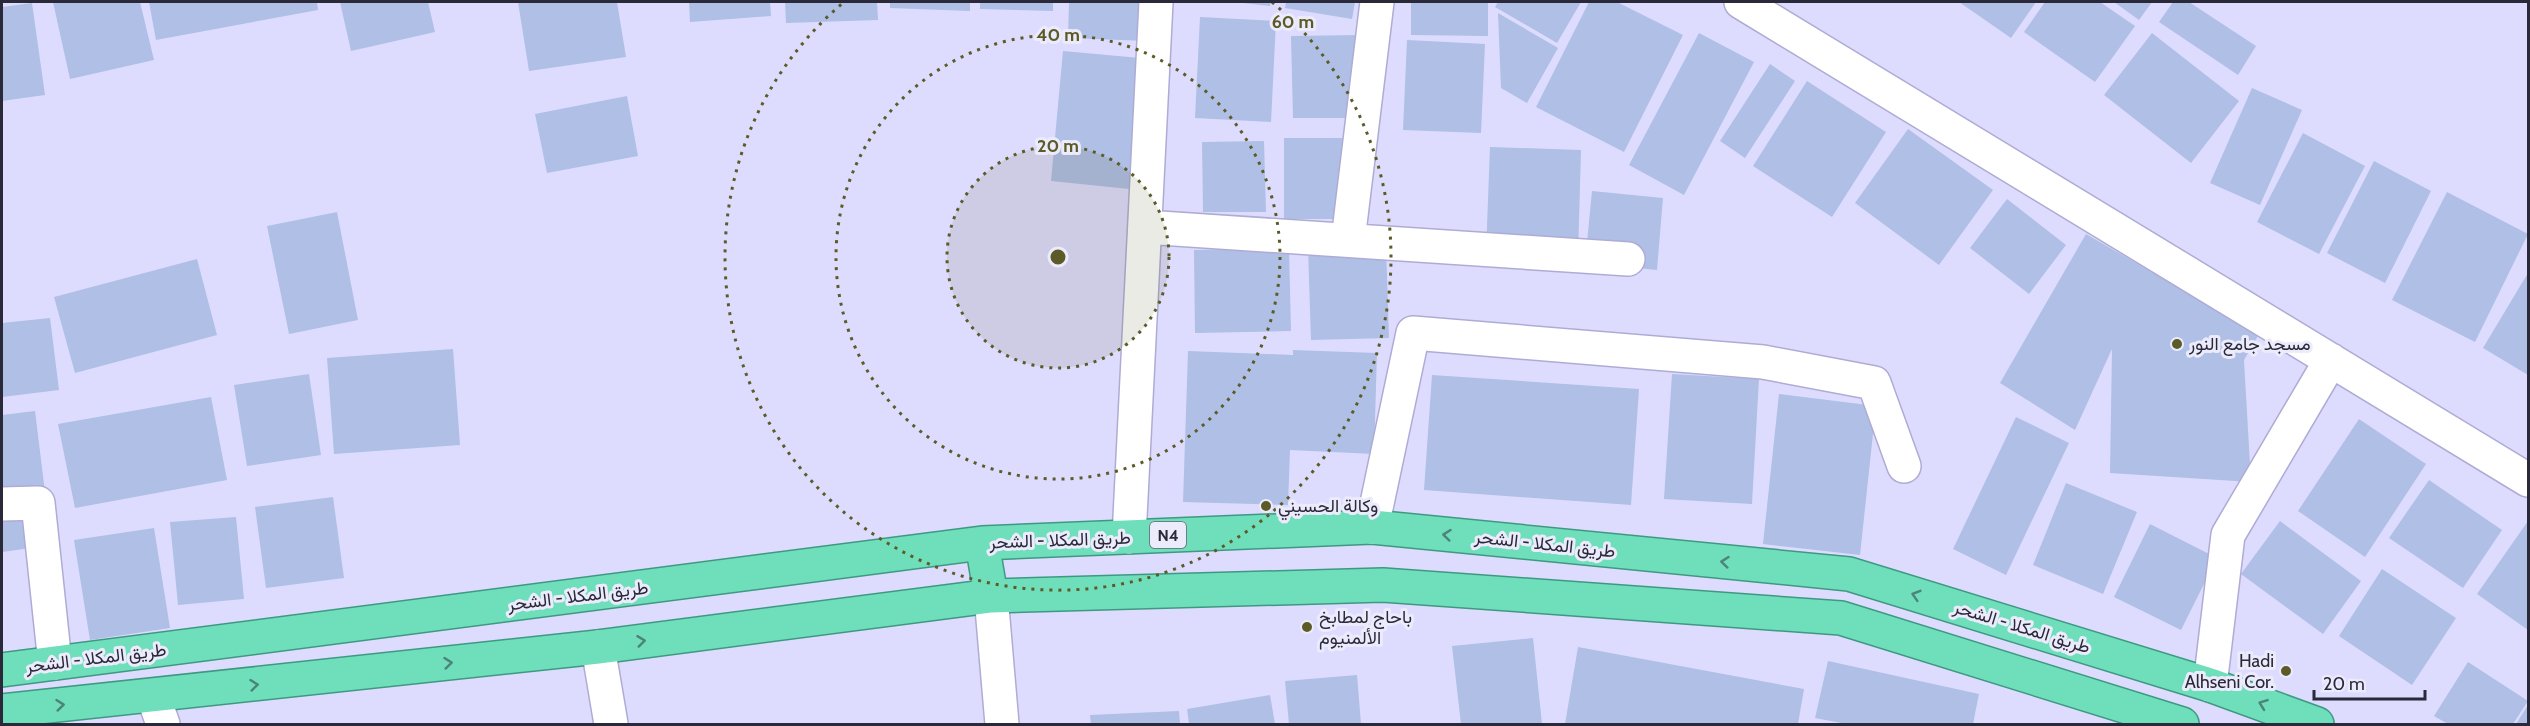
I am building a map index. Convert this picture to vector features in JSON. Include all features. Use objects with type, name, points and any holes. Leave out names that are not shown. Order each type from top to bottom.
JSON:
[{"type":"highway","name":"طريق المكلا - الشحر","points":[[2,670],[982,543],[1372,527],[1850,574],[2210,685],[2317,724]]},
{"type":"highway","points":[[982,543],[991,596]]},
{"type":"highway","points":[[2,711],[158,710],[598,647],[991,596],[1383,585],[1841,618],[2182,724]]},
{"type":"street","points":[[1129,537],[1156,2]]},
{"type":"street","points":[[1348,240],[1377,2]]},
{"type":"street","points":[[1741,2],[2529,480]]},
{"type":"street","points":[[1144,226],[1628,259]]},
{"type":"street","points":[[1372,527],[1413,333],[1763,362],[1874,383],[1904,466]]},
{"type":"street","points":[[2210,685],[2228,535],[2331,360]]},
{"type":"street","points":[[2,504],[38,503],[55,663]]},
{"type":"street","points":[[991,596],[1002,724]]},
{"type":"street","points":[[598,647],[611,724]]},
{"type":"building","points":[[53,2],[140,2],[154,60],[70,79]]},
{"type":"building","points":[[149,2],[317,2],[318,10],[156,40]]},
{"type":"building","points":[[340,2],[428,2],[435,32],[351,51]]},
{"type":"building","points":[[518,2],[617,2],[626,57],[529,71]]},
{"type":"building","points":[[689,2],[770,2],[771,16],[690,22]]},
{"type":"building","points":[[785,2],[877,2],[878,20],[786,23]]},
{"type":"building","points":[[890,2],[970,2],[970,11],[890,8]]},
{"type":"building","points":[[980,2],[1053,2],[1053,11],[980,9]]},
{"type":"building","points":[[1069,2],[1149,2],[1147,41],[1068,38]]},
{"type":"building","points":[[1234,2],[1271,2],[1270,6]]},
{"type":"building","points":[[1286,2],[1355,2],[1352,19],[1285,8]]},
{"type":"building","points":[[1411,2],[1488,2],[1488,36],[1411,35]]},
{"type":"building","points":[[1498,2],[1581,2],[1557,43],[1495,7]]},
{"type":"building","points":[[1589,2],[1617,2],[1683,35],[1624,152],[1536,107]]},
{"type":"building","points":[[1959,2],[2036,2],[2011,38]]},
{"type":"building","points":[[2045,2],[2100,2],[2135,26],[2095,82],[2024,32]]},
{"type":"building","points":[[2114,2],[2152,2],[2139,20]]},
{"type":"building","points":[[2173,2],[2189,2],[2256,46],[2238,75],[2159,22]]},
{"type":"building","points":[[32,3],[45,95],[2,101],[2,7]]},
{"type":"building","points":[[1498,13],[1558,48],[1527,103],[1501,88]]},
{"type":"building","points":[[1200,17],[1276,21],[1271,122],[1195,118]]},
{"type":"building","points":[[1699,33],[1754,62],[1684,195],[1629,165]]},
{"type":"building","points":[[2152,33],[2239,101],[2191,163],[2104,95]]},
{"type":"building","points":[[1362,35],[1364,118],[1293,118],[1291,36]]},
{"type":"building","points":[[1407,40],[1485,44],[1481,133],[1403,130]]},
{"type":"building","points":[[1063,51],[1151,59],[1139,190],[1051,181]]},
{"type":"building","points":[[1770,64],[1795,81],[1745,158],[1720,141]]},
{"type":"building","points":[[1807,81],[1886,132],[1832,217],[1753,166]]},
{"type":"building","points":[[2252,88],[2302,110],[2260,205],[2210,183]]},
{"type":"building","points":[[627,96],[638,156],[547,173],[535,114]]},
{"type":"building","points":[[1908,129],[1993,190],[1939,265],[1855,203]]},
{"type":"building","points":[[2303,133],[2365,166],[2319,254],[2257,222]]},
{"type":"building","points":[[1284,138],[1363,138],[1364,219],[1284,219]]},
{"type":"building","points":[[1264,141],[1266,212],[1203,212],[1202,142]]},
{"type":"building","points":[[1490,147],[1581,150],[1578,256],[1486,252]]},
{"type":"building","points":[[2374,161],[2431,191],[2385,283],[2327,253]]},
{"type":"building","points":[[1592,191],[1663,198],[1657,270],[1585,263]]},
{"type":"building","points":[[2447,192],[2528,234],[2475,342],[2392,300]]},
{"type":"building","points":[[2007,199],[2066,245],[2029,294],[1970,248]]},
{"type":"building","points":[[337,212],[358,320],[289,334],[267,226]]},
{"type":"building","points":[[2086,234],[2259,334],[2244,360],[2251,482],[2110,473],[2112,349],[2075,430],[2000,383]]},
{"type":"building","points":[[1386,246],[1389,338],[1311,340],[1308,248]]},
{"type":"building","points":[[1289,248],[1291,331],[1195,333],[1194,250]]},
{"type":"building","points":[[197,259],[217,335],[75,373],[54,297]]},
{"type":"building","points":[[2528,273],[2528,375],[2483,348]]},
{"type":"building","points":[[50,318],[59,390],[2,397],[2,323]]},
{"type":"building","points":[[453,349],[460,445],[334,454],[327,358]]},
{"type":"building","points":[[1293,350],[1377,353],[1374,454],[1290,450],[1288,505],[1183,502],[1188,351],[1293,355]]},
{"type":"building","points":[[309,374],[321,455],[247,466],[234,385]]},
{"type":"building","points":[[1672,374],[1759,379],[1752,504],[1664,499]]},
{"type":"building","points":[[1432,375],[1639,389],[1631,505],[1424,490]]},
{"type":"building","points":[[1779,394],[1876,406],[1860,555],[1763,544]]},
{"type":"building","points":[[211,397],[227,480],[75,508],[58,424]]},
{"type":"building","points":[[35,411],[45,492],[2,497],[2,415]]},
{"type":"building","points":[[2016,417],[2069,443],[2006,575],[1953,549]]},
{"type":"building","points":[[2359,419],[2426,464],[2365,557],[2298,511]]},
{"type":"building","points":[[2429,480],[2502,530],[2463,588],[2389,538]]},
{"type":"building","points":[[2066,483],[2137,512],[2103,594],[2033,565]]},
{"type":"building","points":[[333,497],[344,578],[266,588],[255,507]]},
{"type":"building","points":[[46,504],[52,545],[2,552],[2,510]]},
{"type":"building","points":[[236,517],[244,599],[178,605],[170,522]]},
{"type":"building","points":[[2280,521],[2361,581],[2323,634],[2241,574]]},
{"type":"building","points":[[2528,521],[2528,630],[2477,594]]},
{"type":"building","points":[[2150,524],[2217,558],[2181,630],[2114,597]]},
{"type":"building","points":[[154,528],[170,628],[90,640],[74,540]]},
{"type":"building","points":[[2382,569],[2456,618],[2412,685],[2339,636]]},
{"type":"building","points":[[1533,638],[1542,724],[1461,724],[1452,646]]},
{"type":"building","points":[[1578,647],[1804,689],[1798,724],[1565,724]]},
{"type":"building","points":[[1828,661],[1979,694],[1973,724],[1847,724],[1815,718]]},
{"type":"building","points":[[2468,662],[2528,701],[2513,724],[2448,724],[2434,716]]},
{"type":"building","points":[[1357,675],[1361,724],[1289,724],[1285,681]]},
{"type":"building","points":[[1270,695],[1275,724],[1189,724],[1187,709]]},
{"type":"building","points":[[2528,705],[2528,724],[2516,724]]},
{"type":"building","points":[[1179,711],[1180,724],[1091,724],[1090,715]]},
{"type":"place","name":"مسجد جامع النور","points":[[2177,344]]},
{"type":"place","name":"وكالة الحسيني","points":[[1266,506]]},
{"type":"place","name":"باحاج لمطابخ الألمنيوم","points":[[1307,627]]},
{"type":"place","name":"Hadi Alhseni Cor.","points":[[2286,671]]}]
